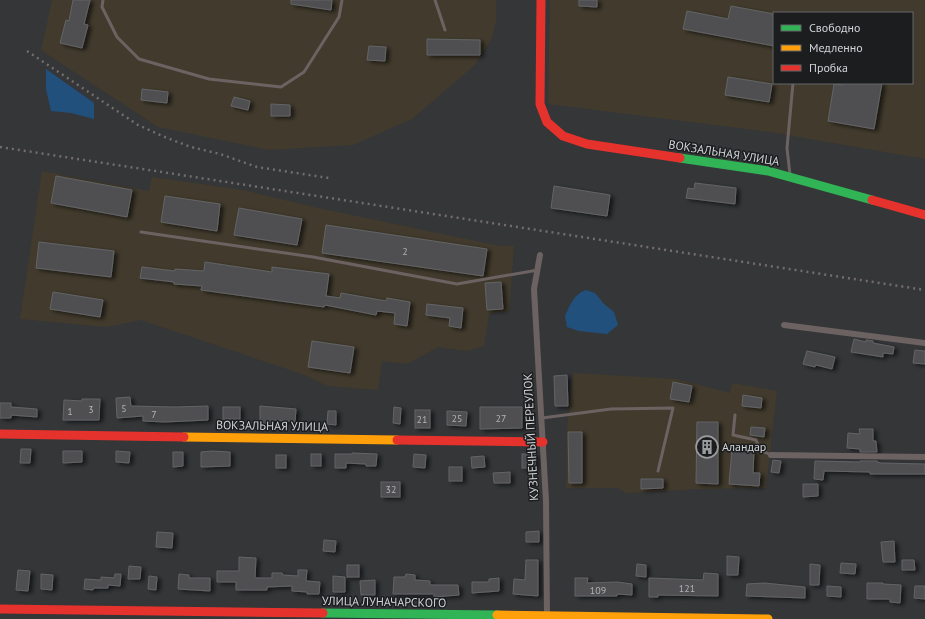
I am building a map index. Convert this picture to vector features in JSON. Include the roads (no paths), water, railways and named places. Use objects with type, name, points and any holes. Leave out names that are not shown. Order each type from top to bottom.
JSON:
[{"type":"street","name":"ВОКЗАЛЬНАЯ УЛИЦА","points":[[541,0],[540,104],[547,122],[563,136],[587,144],[768,171],[925,215]]},
{"type":"street","name":"КУЗНЕЧНЫЙ ПЕРЕУЛОК","points":[[540,255],[534,289],[546,501],[546,617]]},
{"type":"street","points":[[784,325],[925,343]]},
{"type":"street","name":"ВОКЗАЛЬНАЯ УЛИЦА","points":[[0,434],[543,442]]},
{"type":"street","points":[[771,455],[925,457]]},
{"type":"street","name":"УЛИЦА ЛУНАЧАРСКОГО","points":[[0,609],[768,619]]},
{"type":"lane","points":[[103,0],[102,7],[117,37],[139,59],[209,79],[282,87],[304,72],[339,17],[342,0]]},
{"type":"lane","points":[[435,0],[445,30]]},
{"type":"lane","points":[[790,177],[787,148],[793,84]]},
{"type":"lane","points":[[141,232],[313,257],[456,284],[538,270]]},
{"type":"lane","points":[[542,418],[611,409],[673,408],[658,471]]},
{"type":"lane","points":[[735,415],[733,435],[756,440],[760,450],[771,455]]},
{"type":"water","points":[[46,69],[94,103],[94,119],[71,113],[51,111],[46,89]]},
{"type":"water","points":[[586,290],[595,293],[604,304],[614,312],[618,325],[607,334],[579,331],[567,327],[565,316],[571,304],[578,294]]},
{"type":"railway","points":[[27,51],[138,125],[167,138],[191,147],[220,154],[257,167],[329,178]]},
{"type":"railway","points":[[0,147],[925,290]]},
{"type":"place","name":"Аландар","points":[[707,447]]}]
